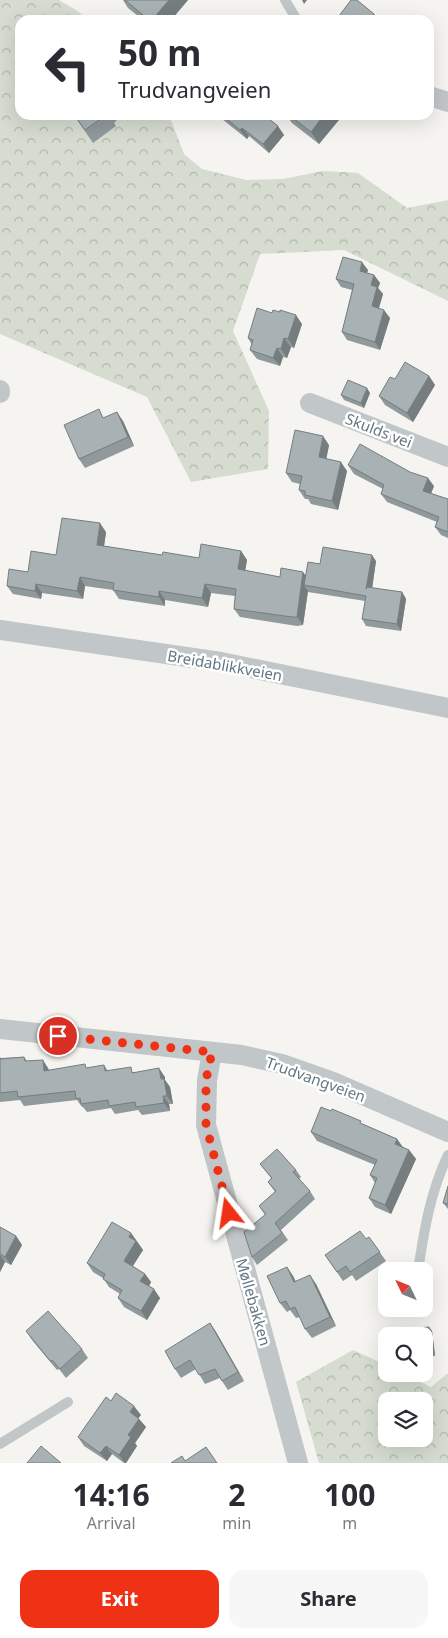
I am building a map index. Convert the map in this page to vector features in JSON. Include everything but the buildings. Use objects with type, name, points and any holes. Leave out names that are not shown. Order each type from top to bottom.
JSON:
[{"type":"street","points":[[434,98],[448,102]]},
{"type":"street","name":"Skulds vei","points":[[310,403],[448,457]]},
{"type":"street","name":"Breidablikkveien","points":[[0,630],[221,662],[448,708]]},
{"type":"street","name":"Trudvangveien","points":[[0,1030],[242,1055],[282,1064],[332,1082],[448,1132]]},
{"type":"street","name":"Møllebakken","points":[[212,1052],[206,1080],[206,1125],[298,1463]]},
{"type":"lane","points":[[285,0],[294,15]]},
{"type":"lane","points":[[419,1262],[430,1202],[448,1155]]},
{"type":"lane","points":[[0,1444],[68,1402]]},
{"type":"green space","points":[[0,0],[59,0],[82,15],[15,15],[15,120],[171,120],[184,154],[202,169],[246,180],[283,179],[323,171],[358,173],[407,208],[448,200],[448,301],[344,250],[260,254],[233,331],[269,411],[268,469],[191,482],[147,397],[0,334]]},
{"type":"green space","points":[[353,1350],[378,1361],[378,1382],[421,1382],[431,1387],[448,1373],[448,1463],[319,1463],[296,1382]]},
{"type":"route","points":[[58,1036],[212,1052],[206,1080],[206,1125],[229,1213]]}]
